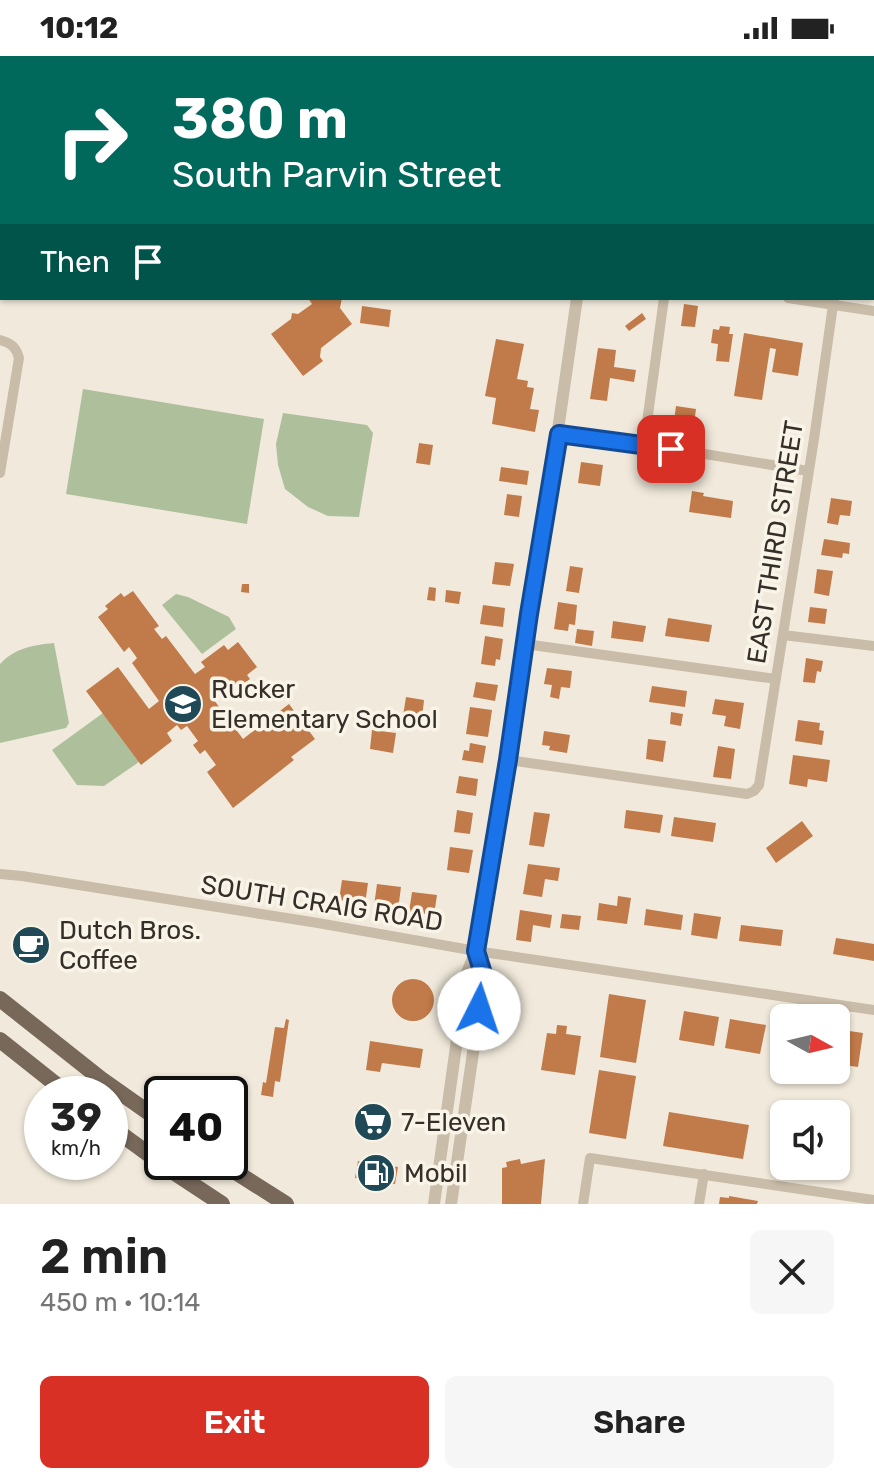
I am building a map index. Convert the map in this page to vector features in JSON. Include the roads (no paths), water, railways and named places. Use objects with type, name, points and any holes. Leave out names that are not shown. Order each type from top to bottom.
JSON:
[{"type":"main road","points":[[0,999],[144,1109]]},
{"type":"main road","points":[[0,1040],[45,1076]]},
{"type":"main road","points":[[128,1139],[222,1204]]},
{"type":"main road","points":[[248,1180],[286,1204]]},
{"type":"street","points":[[434,1204],[466,975],[476,951],[508,760],[577,300]]},
{"type":"street","points":[[644,444],[664,300]]},
{"type":"street","points":[[833,301],[874,311]]},
{"type":"street","name":"EAST THIRD STREET","points":[[508,760],[747,794],[759,785],[833,301]]},
{"type":"street","points":[[0,340],[12,345],[19,358],[0,473]]},
{"type":"street","points":[[559,434],[644,444],[808,471]]},
{"type":"street","points":[[783,635],[874,646]]},
{"type":"street","points":[[525,644],[776,679]]},
{"type":"street","name":"SOUTH CRAIG ROAD","points":[[0,874],[318,923],[476,951],[874,1010]]},
{"type":"street","points":[[451,1204],[484,977],[476,951]]},
{"type":"street","points":[[446,1110],[464,1113]]},
{"type":"street","points":[[583,1204],[590,1158],[874,1200]]},
{"type":"street","points":[[699,1204],[704,1174]]},
{"type":"place","name":"Rucker Elementary School","points":[[183,704]]},
{"type":"place","name":"Dutch Bros. Coffee","points":[[31,945]]},
{"type":"place","name":"7-Eleven","points":[[373,1122]]},
{"type":"place","name":"Mobil","points":[[376,1173]]}]
